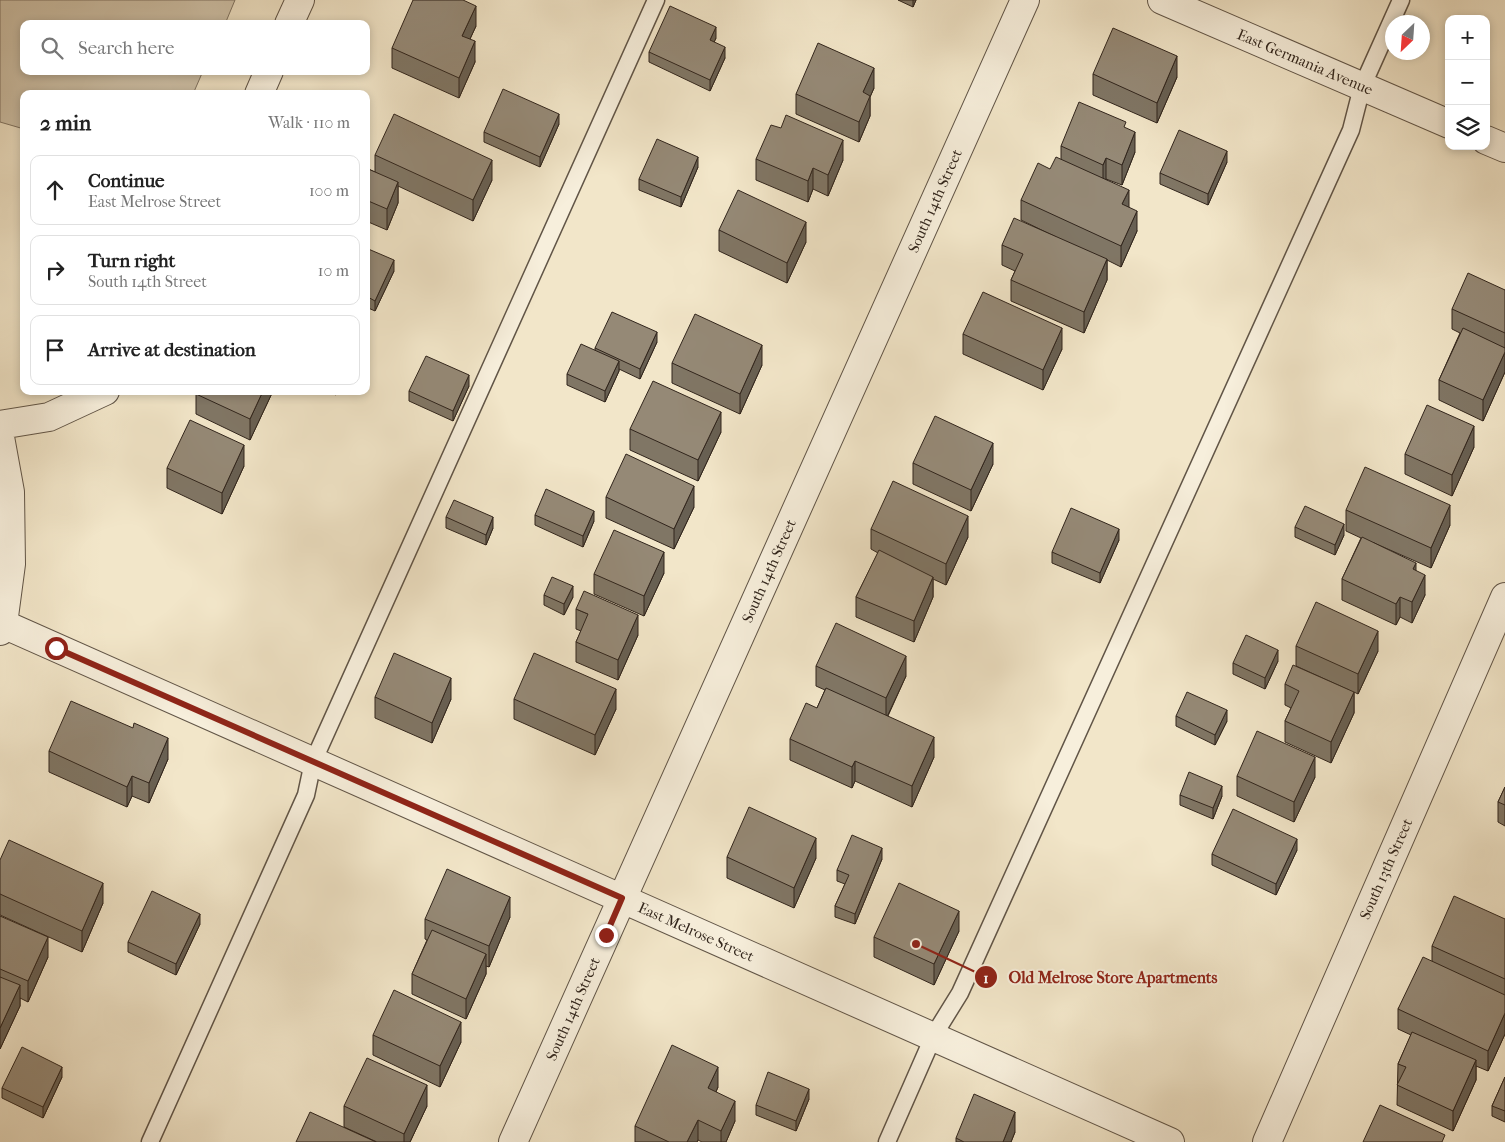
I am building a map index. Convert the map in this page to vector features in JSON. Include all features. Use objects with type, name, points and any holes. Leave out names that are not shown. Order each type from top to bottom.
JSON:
[{"type":"street","points":[[291,20],[300,0]]},
{"type":"street","name":"South 14th Street","points":[[513,1142],[1025,0]]},
{"type":"street","name":"East Germania Avenue","points":[[1162,0],[1445,122]]},
{"type":"street","points":[[261,90],[266,75]]},
{"type":"street","points":[[1490,142],[1505,148]]},
{"type":"street","points":[[0,425],[49,417],[96,395]]},
{"type":"street","points":[[0,437],[10,492],[12,564],[2,627]]},
{"type":"street","name":"South 13th Street","points":[[1267,1142],[1505,597]]},
{"type":"street","name":"East Melrose Street","points":[[2,627],[622,898],[1170,1142]]},
{"type":"lane","points":[[150,1142],[306,795],[313,762],[656,0]]},
{"type":"lane","points":[[887,1142],[934,1036],[960,993],[1339,157],[1351,130],[1362,87],[1401,0]]},
{"type":"shaded area","points":[[0,0],[235,0],[227,20],[20,20],[20,75],[201,75],[195,90],[20,90],[20,128],[0,122]]},
{"type":"building","points":[[413,0],[463,0],[476,6],[462,36],[475,41],[459,78],[392,48]]},
{"type":"building","points":[[670,6],[716,27],[710,40],[725,47],[710,80],[649,52]]},
{"type":"building","points":[[1113,28],[1177,56],[1157,103],[1093,74]]},
{"type":"building","points":[[818,43],[874,68],[863,92],[870,96],[859,122],[796,94]]},
{"type":"building","points":[[503,89],[559,114],[540,157],[484,132]]},
{"type":"building","points":[[1079,102],[1126,122],[1124,127],[1135,132],[1122,165],[1106,158],[1103,165],[1061,146]]},
{"type":"building","points":[[394,114],[492,160],[473,200],[375,155]]},
{"type":"building","points":[[786,115],[843,140],[828,175],[813,168],[808,181],[756,159],[771,125],[781,128]]},
{"type":"building","points":[[1179,130],[1227,151],[1208,194],[1160,173]]},
{"type":"building","points":[[657,139],[698,157],[681,197],[639,179]]},
{"type":"building","points":[[1056,157],[1129,190],[1122,204],[1137,211],[1121,246],[1021,200],[1038,163],[1050,169]]},
{"type":"building","points":[[370,170],[398,182],[387,209],[370,202]]},
{"type":"building","points":[[738,190],[806,222],[787,263],[719,230]]},
{"type":"building","points":[[1014,218],[1107,259],[1084,312],[1011,280],[1023,254],[1002,245]]},
{"type":"building","points":[[370,250],[394,260],[375,301],[370,298]]},
{"type":"building","points":[[1468,273],[1505,290],[1505,333],[1452,309]]},
{"type":"building","points":[[983,292],[1062,328],[1043,370],[963,334]]},
{"type":"building","points":[[612,312],[657,332],[640,369],[595,348]]},
{"type":"building","points":[[695,314],[762,345],[740,394],[672,363]]},
{"type":"building","points":[[1463,328],[1505,348],[1505,352],[1483,400],[1439,380]]},
{"type":"building","points":[[581,344],[619,361],[605,391],[567,374]]},
{"type":"building","points":[[426,356],[469,375],[453,411],[409,391]]},
{"type":"building","points":[[653,381],[721,412],[698,460],[630,429]]},
{"type":"building","points":[[198,395],[261,395],[250,419]]},
{"type":"building","points":[[1427,405],[1474,426],[1452,475],[1405,454]]},
{"type":"building","points":[[935,416],[993,443],[971,490],[913,463]]},
{"type":"building","points":[[190,420],[244,445],[222,493],[167,468]]},
{"type":"building","points":[[626,454],[694,486],[674,529],[606,497]]},
{"type":"building","points":[[1365,467],[1450,505],[1431,548],[1346,510]]},
{"type":"building","points":[[893,481],[968,516],[946,564],[871,529]]},
{"type":"building","points":[[546,489],[594,511],[583,536],[535,515]]},
{"type":"building","points":[[454,500],[493,517],[486,535],[446,517]]},
{"type":"building","points":[[1305,506],[1344,524],[1335,545],[1295,527]]},
{"type":"building","points":[[1071,508],[1119,529],[1100,573],[1052,552]]},
{"type":"building","points":[[614,530],[664,552],[644,596],[594,574]]},
{"type":"building","points":[[1362,537],[1416,563],[1413,569],[1425,575],[1412,602],[1400,597],[1396,604],[1342,579]]},
{"type":"building","points":[[879,550],[933,577],[914,621],[856,597]]},
{"type":"building","points":[[552,577],[573,586],[564,604],[544,595]]},
{"type":"building","points":[[584,591],[638,615],[618,660],[576,642],[588,614],[576,609]]},
{"type":"building","points":[[1316,602],[1378,631],[1358,674],[1296,646]]},
{"type":"building","points":[[836,623],[906,656],[886,698],[816,666]]},
{"type":"building","points":[[1246,635],[1278,650],[1265,678],[1233,663]]},
{"type":"building","points":[[394,653],[451,678],[432,723],[375,697]]},
{"type":"building","points":[[534,653],[616,689],[595,735],[514,699]]},
{"type":"building","points":[[1293,665],[1354,692],[1331,742],[1285,721],[1299,691],[1285,684]]},
{"type":"building","points":[[826,688],[934,737],[912,786],[855,761],[852,767],[790,739],[806,703],[817,708]]},
{"type":"building","points":[[1187,692],[1227,710],[1215,735],[1176,716]]},
{"type":"building","points":[[71,701],[133,728],[134,723],[168,738],[149,783],[132,776],[127,787],[49,751]]},
{"type":"building","points":[[1257,731],[1315,757],[1294,802],[1237,776]]},
{"type":"building","points":[[1189,772],[1222,786],[1213,808],[1180,795]]},
{"type":"building","points":[[1505,787],[1505,805],[1498,802]]},
{"type":"building","points":[[749,807],[816,838],[794,888],[727,857]]},
{"type":"building","points":[[1233,809],[1297,839],[1276,884],[1212,854]]},
{"type":"building","points":[[852,835],[882,848],[855,914],[835,906],[849,875],[837,870]]},
{"type":"building","points":[[9,840],[103,883],[82,931],[0,894],[0,860]]},
{"type":"building","points":[[447,869],[510,897],[489,946],[425,919]]},
{"type":"building","points":[[899,883],[959,911],[934,964],[874,937]]},
{"type":"building","points":[[152,891],[200,914],[176,964],[128,942]]},
{"type":"building","points":[[1454,896],[1505,919],[1505,979],[1432,946]]},
{"type":"building","points":[[0,916],[48,937],[28,981],[0,969]]},
{"type":"building","points":[[432,930],[486,954],[466,999],[412,974]]},
{"type":"building","points":[[1423,957],[1505,995],[1505,1013],[1488,1051],[1398,1009]]},
{"type":"building","points":[[0,977],[20,985],[0,1028]]},
{"type":"building","points":[[394,990],[461,1022],[440,1066],[373,1035]]},
{"type":"building","points":[[1412,1032],[1476,1060],[1453,1111],[1397,1085],[1406,1067],[1398,1064]]},
{"type":"building","points":[[672,1045],[718,1067],[708,1088],[735,1101],[721,1131],[698,1120],[687,1142],[669,1142],[635,1126]]},
{"type":"building","points":[[22,1047],[62,1067],[43,1107],[2,1088]]},
{"type":"building","points":[[367,1058],[427,1085],[404,1134],[344,1106]]},
{"type":"building","points":[[768,1072],[809,1089],[796,1121],[756,1105]]},
{"type":"building","points":[[1505,1077],[1505,1111],[1492,1106]]},
{"type":"building","points":[[974,1094],[1015,1112],[1003,1142],[964,1142],[956,1138]]},
{"type":"building","points":[[1380,1105],[1445,1135],[1442,1142],[1363,1142]]},
{"type":"building","points":[[310,1112],[376,1142],[296,1142]]},
{"type":"place","name":"Old Melrose Store Apartments","points":[[916,944]]},
{"type":"route","points":[[56,648],[622,898],[606,935]]}]
